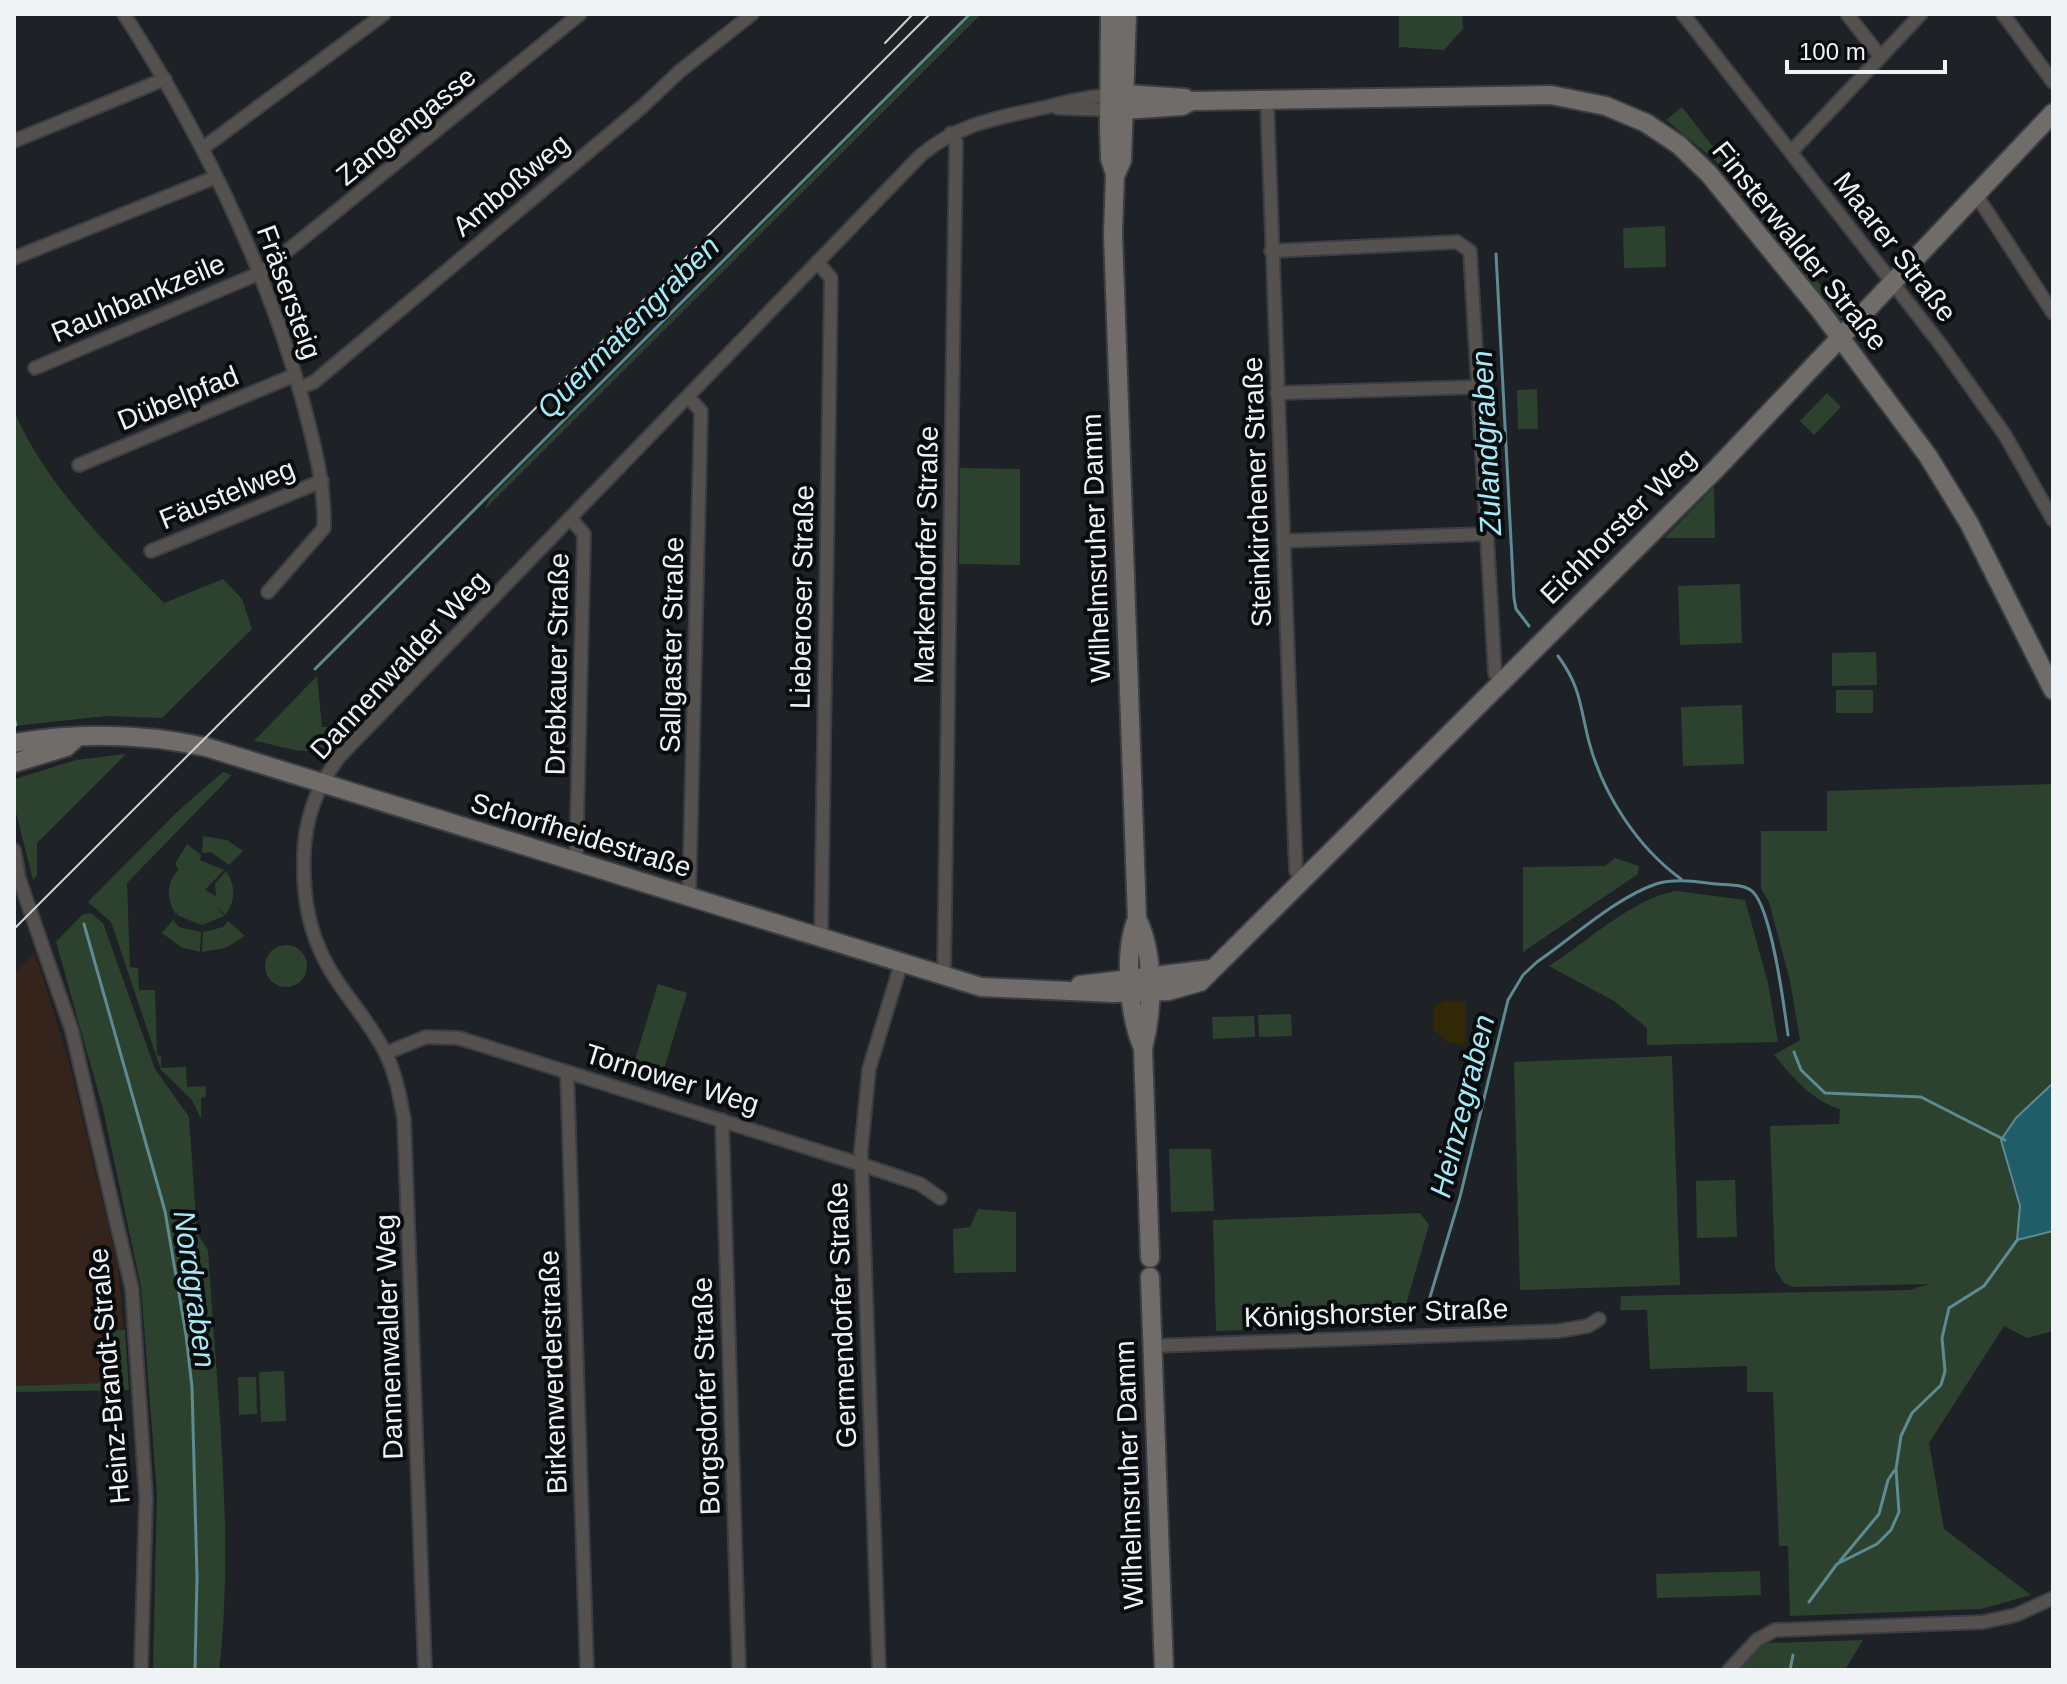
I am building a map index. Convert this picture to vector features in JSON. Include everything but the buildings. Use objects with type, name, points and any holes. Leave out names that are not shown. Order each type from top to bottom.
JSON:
[{"type":"main road","name":"Wilhelmsruher Damm","points":[[1110,14],[1122,160],[1115,174],[1113,233],[1137,919],[1130,934],[1140,985],[1135,1030],[1143,1048],[1150,1258]]},
{"type":"main road","name":"Wilhelmsruher Damm","points":[[1117,102],[1127,14]]},
{"type":"main road","name":"Finsterwalder Straße","points":[[1117,102],[1182,106],[1192,101],[1551,95],[1597,103],[1628,114],[1679,145],[1709,174],[1908,427],[1942,477],[2053,690]]},
{"type":"main road","name":"Eichhorster Weg","points":[[1140,985],[1186,988],[1200,982],[1841,340],[2053,113]]},
{"type":"main road","name":"Schorfheidestraße","points":[[14,743],[61,735],[76,738],[109,735],[162,738],[206,747],[981,987],[1070,989],[1097,981],[1140,985]]},
{"type":"main road","name":"Schorfheidestraße","points":[[14,763],[66,747],[76,738]]},
{"type":"main road","name":"Wilhelmsruher Damm","points":[[1150,1277],[1164,1670]]},
{"type":"street","name":"Fräsersteig","points":[[124,14],[203,148],[260,273],[297,382],[322,481],[324,528],[268,592]]},
{"type":"street","points":[[203,148],[384,14]]},
{"type":"street","name":"Zangengasse","points":[[260,273],[580,14]]},
{"type":"street","name":"Amboßweg","points":[[297,382],[314,382],[752,14]]},
{"type":"street","name":"Maarer Straße","points":[[1683,14],[1894,285],[2005,435],[2053,520]]},
{"type":"street","points":[[1847,14],[1880,56]]},
{"type":"street","points":[[1791,152],[1921,14]]},
{"type":"street","points":[[2003,14],[2053,82]]},
{"type":"street","points":[[14,141],[165,79]]},
{"type":"street","name":"Dannenwalder Weg","points":[[425,1670],[405,1133],[400,1094],[386,1053],[320,952],[307,910],[304,845],[313,805],[322,783],[339,757],[921,155],[951,133],[1013,112],[1089,96],[1117,102]]},
{"type":"street","name":"Steinkirchener Straße","points":[[1267,101],[1296,871],[1303,879]]},
{"type":"street","name":"Markendorfer Straße","points":[[944,977],[956,142],[951,133]]},
{"type":"street","points":[[14,258],[216,177]]},
{"type":"street","points":[[1977,196],[2053,313]]},
{"type":"street","points":[[1271,251],[1457,242],[1470,251],[1495,673],[1503,680]]},
{"type":"street","name":"Lieberoser Straße","points":[[817,262],[831,278],[821,939]]},
{"type":"street","name":"Rauhbankzeile","points":[[35,368],[260,273]]},
{"type":"street","name":"Dübelpfad","points":[[79,465],[297,382]]},
{"type":"street","points":[[1277,393],[1478,387]]},
{"type":"street","name":"Sallgaster Straße","points":[[688,397],[701,411],[689,898]]},
{"type":"street","name":"Fäustelweg","points":[[151,551],[322,481]]},
{"type":"street","name":"Drebkauer Straße","points":[[571,519],[584,534],[576,862]]},
{"type":"street","points":[[1283,541],[1486,534]]},
{"type":"street","name":"Heinz-Brandt-Straße","points":[[14,850],[16,868],[44,944],[94,1113],[132,1289],[146,1498],[141,1670]]},
{"type":"street","name":"Germendorfer Straße","points":[[879,1670],[861,1164],[869,1069],[901,964]]},
{"type":"street","name":"Tornower Weg","points":[[386,1053],[413,1040],[442,1036],[861,1164],[920,1184],[940,1198]]},
{"type":"street","name":"Birkenwerderstraße","points":[[567,1072],[587,1670]]},
{"type":"street","name":"Borgsdorfer Straße","points":[[722,1120],[739,1670]]},
{"type":"street","name":"Königshorster Straße","points":[[1153,1346],[1558,1331],[1588,1326],[1599,1319]]},
{"type":"street","points":[[1729,1670],[1757,1640],[1775,1630],[1983,1622],[2016,1615],[2053,1598]]},
{"type":"shaded area","points":[[35,953],[68,1058],[118,1267],[129,1390],[14,1392],[14,974]]},
{"type":"green space","points":[[973,14],[981,14],[485,509],[489,499]]},
{"type":"green space","points":[[1399,14],[1462,14],[1463,29],[1444,50],[1399,47]]},
{"type":"green space","points":[[1682,107],[1846,318],[1839,318],[1715,160],[1666,120]]},
{"type":"green space","points":[[1665,226],[1666,267],[1624,268],[1623,228]]},
{"type":"green space","points":[[1537,389],[1538,429],[1518,429],[1517,390]]},
{"type":"green space","points":[[1827,393],[1841,407],[1814,435],[1800,421]]},
{"type":"green space","points":[[14,411],[43,465],[61,490],[164,603],[223,579],[242,599],[252,629],[162,718],[106,716],[14,726]]},
{"type":"green space","points":[[960,468],[1020,469],[1020,565],[959,564]]},
{"type":"green space","points":[[1714,487],[1715,538],[1664,538]]},
{"type":"green space","points":[[1740,584],[1742,643],[1680,645],[1678,586]]},
{"type":"green space","points":[[1876,652],[1877,685],[1832,686],[1832,653]]},
{"type":"green space","points":[[317,676],[322,727],[350,727],[338,739],[317,750],[295,750],[254,741]]},
{"type":"green space","points":[[1836,690],[1873,690],[1873,713],[1836,713]]},
{"type":"green space","points":[[1742,705],[1744,764],[1683,766],[1681,707]]},
{"type":"green space","points":[[126,754],[37,843],[37,875],[33,880],[14,805],[15,779],[76,760]]},
{"type":"green space","points":[[223,772],[232,775],[127,883],[130,967],[138,968],[139,990],[155,990],[157,1055],[161,1056],[161,1068],[186,1067],[187,1087],[206,1086],[206,1097],[201,1098],[201,1119],[192,1100],[161,1070],[111,922],[88,902],[177,812]]},
{"type":"green space","points":[[2053,784],[2053,1083],[2009,1174],[2020,1206],[2017,1240],[2053,1231],[2053,1331],[2027,1338],[2004,1326],[1929,1443],[1944,1529],[2031,1595],[1981,1609],[1790,1616],[1788,1546],[1779,1546],[1773,1392],[1747,1392],[1747,1366],[1650,1369],[1647,1310],[1620,1310],[1621,1296],[1910,1290],[1929,1284],[1793,1287],[1784,1283],[1775,1269],[1770,1126],[1839,1124],[1840,1109],[1811,1094],[1774,1055],[1800,1040],[1790,981],[1769,902],[1761,889],[1761,831],[1827,831],[1827,791]]},
{"type":"green space","points":[[203,836],[227,840],[243,851],[229,865],[211,852],[202,853]]},
{"type":"green space","points":[[187,844],[201,855],[200,860],[224,870],[205,890],[216,896],[215,884],[226,871],[233,893],[225,915],[217,906],[224,916],[202,925],[201,918],[201,925],[177,915],[180,910],[176,914],[170,903],[169,891],[178,870],[175,864]]},
{"type":"green space","points":[[1615,858],[1639,866],[1638,874],[1523,952],[1523,867],[1605,866]]},
{"type":"green space","points":[[1676,891],[1745,900],[1768,983],[1778,1042],[1647,1045],[1647,1028],[1614,1001],[1549,966],[1627,911]]},
{"type":"green space","points":[[91,913],[103,923],[155,1069],[189,1117],[197,1233],[208,1250],[225,1514],[219,1670],[153,1670],[157,1494],[141,1287],[103,1109],[56,942],[82,915]]},
{"type":"green space","points":[[173,920],[179,927],[201,932],[200,952],[181,947],[162,933]]},
{"type":"green space","points":[[228,921],[245,936],[225,948],[202,952],[203,932],[223,927]]},
{"type":"green space","points":[[286,945],[301,951],[307,966],[301,981],[286,987],[271,981],[265,966],[271,951]]},
{"type":"green space","points":[[658,984],[687,993],[663,1072],[634,1063]]},
{"type":"green space","points":[[1291,1014],[1292,1036],[1259,1037],[1258,1015]]},
{"type":"green space","points":[[1254,1016],[1255,1037],[1213,1039],[1212,1017]]},
{"type":"green space","points":[[1672,1056],[1680,1285],[1520,1290],[1514,1062]]},
{"type":"green space","points":[[1169,1149],[1211,1149],[1214,1211],[1171,1212]]},
{"type":"green space","points":[[1735,1180],[1737,1237],[1697,1238],[1696,1181]]},
{"type":"green space","points":[[978,1209],[1016,1212],[1016,1272],[954,1273],[953,1229],[970,1227]]},
{"type":"green space","points":[[1420,1213],[1429,1225],[1400,1325],[1216,1331],[1213,1220]]},
{"type":"green space","points":[[125,1330],[129,1390],[14,1392],[14,1386],[110,1383],[112,1374],[120,1374],[119,1344],[111,1342],[109,1333],[101,1331]]},
{"type":"green space","points":[[284,1371],[286,1421],[261,1422],[259,1372]]},
{"type":"green space","points":[[238,1377],[256,1377],[257,1414],[239,1415]]},
{"type":"green space","points":[[1760,1571],[1761,1595],[1657,1598],[1656,1574]]},
{"type":"green space","points":[[1863,1640],[1845,1670],[1737,1670],[1754,1651],[1768,1643]]},
{"type":"sand","points":[[1448,1000],[1466,1003],[1465,1046],[1447,1042],[1433,1029],[1434,1006]]},
{"type":"water","points":[[2053,1083],[2053,1231],[2017,1240],[2020,1206],[2001,1140],[2016,1118]]},
{"type":"waterway","name":"Quermatengraben","points":[[315,669],[970,14]]},
{"type":"waterway","name":"Zulandgraben","points":[[1496,254],[1514,598],[1516,609],[1529,626]]},
{"type":"waterway","name":"Zulandgraben","points":[[1558,656],[1576,688],[1595,762],[1613,800],[1636,835],[1681,879]]},
{"type":"waterway","name":"Nordgraben","points":[[14,718],[16,725]]},
{"type":"waterway","name":"Heinzegraben","points":[[1424,1317],[1460,1197],[1508,1000],[1523,975],[1537,962],[1610,908],[1656,884],[1686,881],[1736,885],[1753,892],[1766,918],[1788,1035]]},
{"type":"waterway","name":"Nordgraben","points":[[84,924],[165,1211],[186,1335],[192,1387],[197,1577],[195,1670]]},
{"type":"waterway","name":"Heinzegraben","points":[[1794,1052],[1801,1070],[1825,1093],[1921,1097],[2005,1140]]},
{"type":"waterway","points":[[1809,1602],[1837,1564],[1877,1544],[1891,1530],[1899,1512],[1896,1469],[1901,1436],[1912,1413],[1941,1385],[1945,1371],[1942,1338],[1949,1308],[1984,1286],[2018,1239]]},
{"type":"waterway","points":[[1840,1561],[1879,1514],[1888,1480],[1894,1471]]},
{"type":"waterway","points":[[1790,1670],[1793,1655]]},
{"type":"tram line","points":[[885,43],[913,14]]},
{"type":"tram line","points":[[14,929],[930,14]]}]
